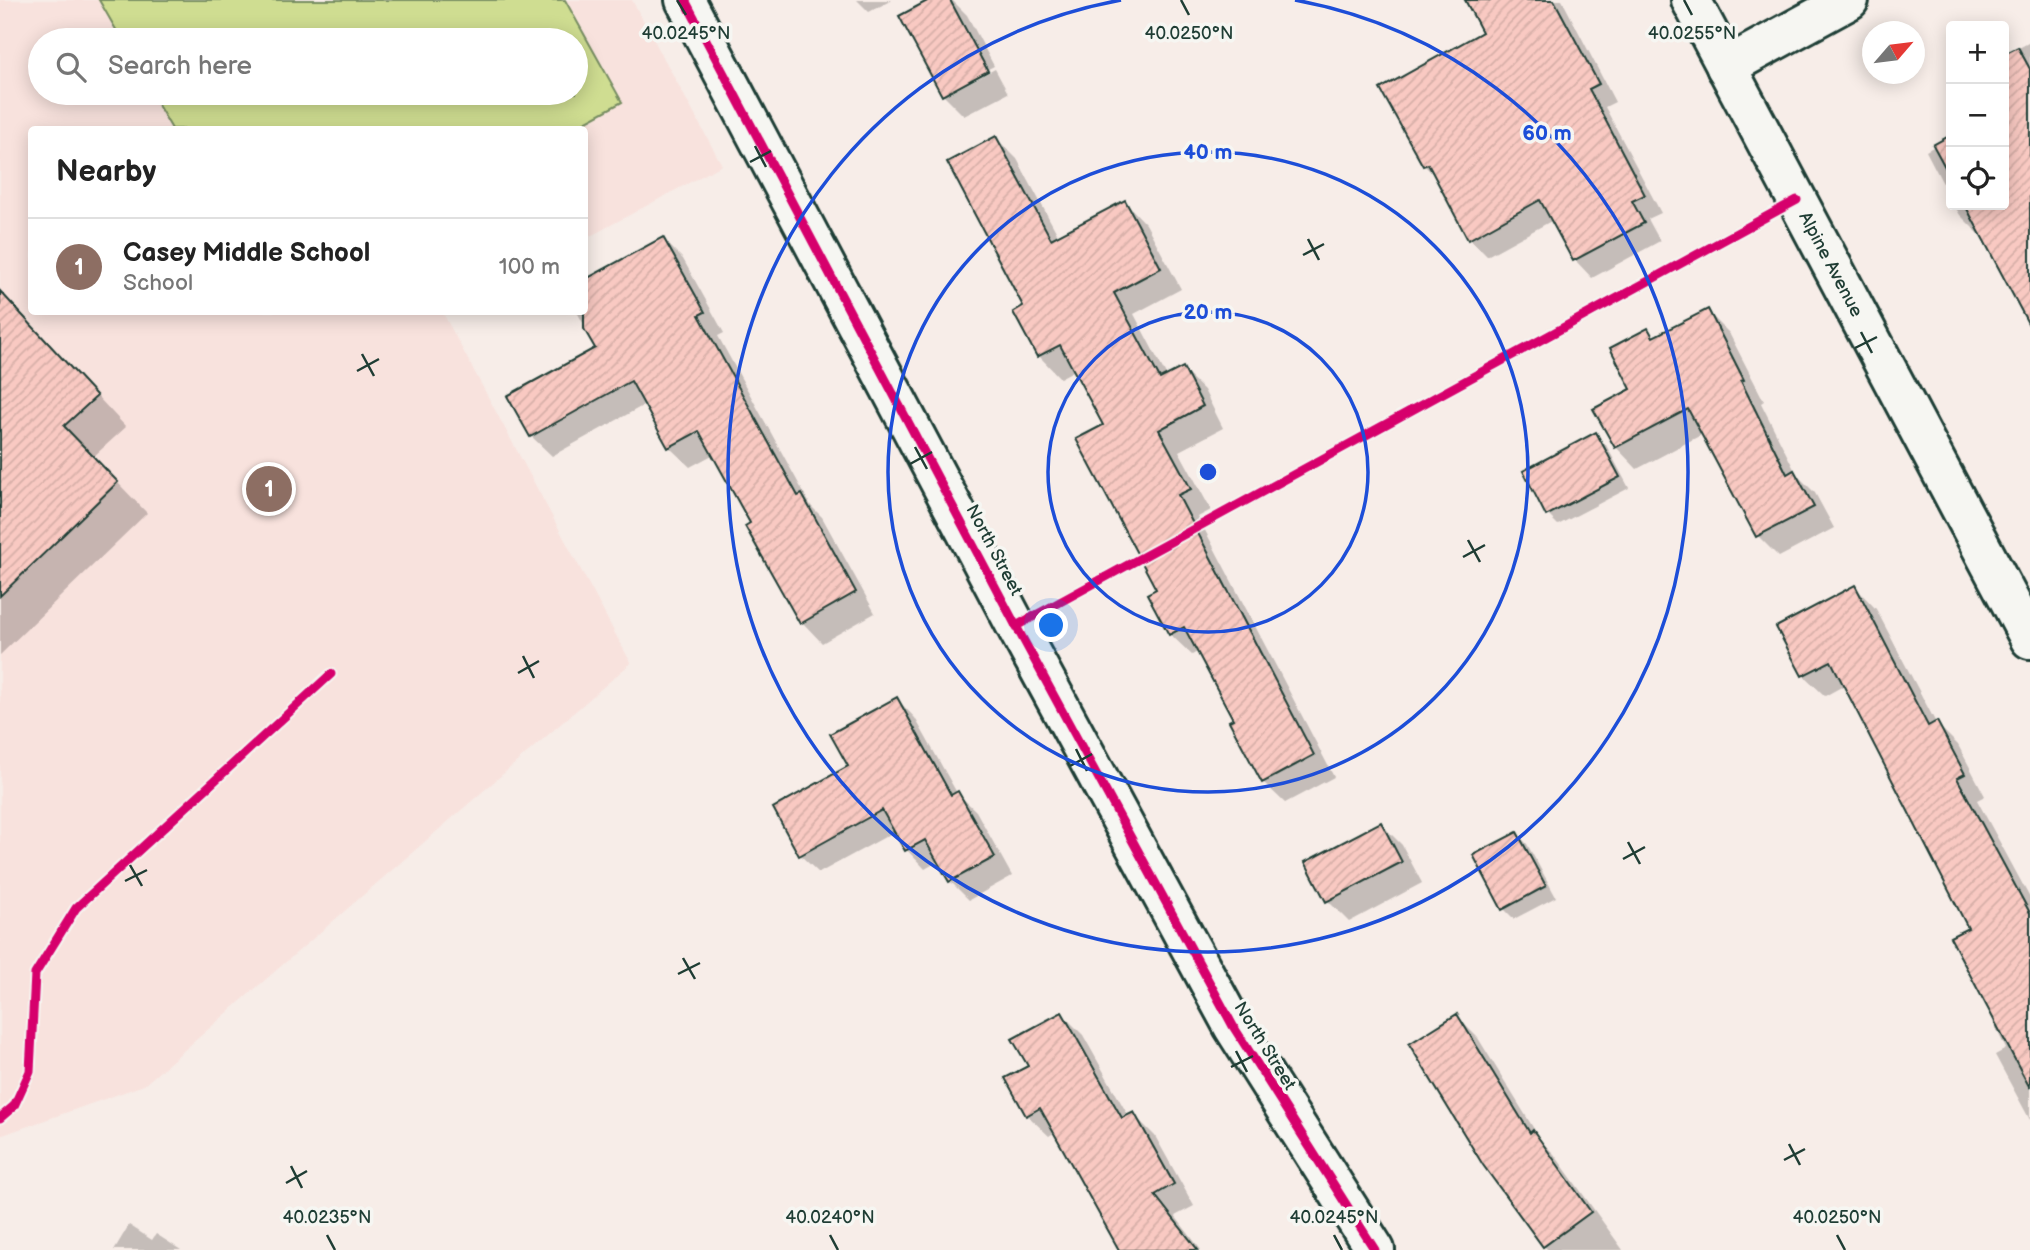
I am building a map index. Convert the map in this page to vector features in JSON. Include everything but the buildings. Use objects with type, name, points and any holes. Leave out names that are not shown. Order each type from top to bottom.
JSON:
[{"type":"street","name":"North Street","points":[[685,0],[1010,614],[1233,1026],[1375,1250]]},
{"type":"street","name":"Alpine Avenue","points":[[1690,0],[2030,639]]},
{"type":"street","points":[[1726,67],[1849,0]]},
{"type":"shaded area","points":[[0,0],[632,0],[722,165],[588,237],[588,126],[28,126],[28,315],[444,315],[631,663],[144,1085],[0,1136]]},
{"type":"green space","points":[[99,0],[565,0],[581,28],[115,28]]},
{"type":"green space","points":[[588,41],[622,102],[578,126],[170,126],[158,105],[588,105]]},
{"type":"cycle path","points":[[685,0],[1016,626],[1233,1026],[1375,1250]]},
{"type":"cycle path","points":[[1016,626],[1797,200]]},
{"type":"cycle path","points":[[0,1118],[14,1106],[30,1071],[35,974],[76,908],[331,674]]},
{"type":"place","name":"Casey Middle School","points":[[269,489]]}]
